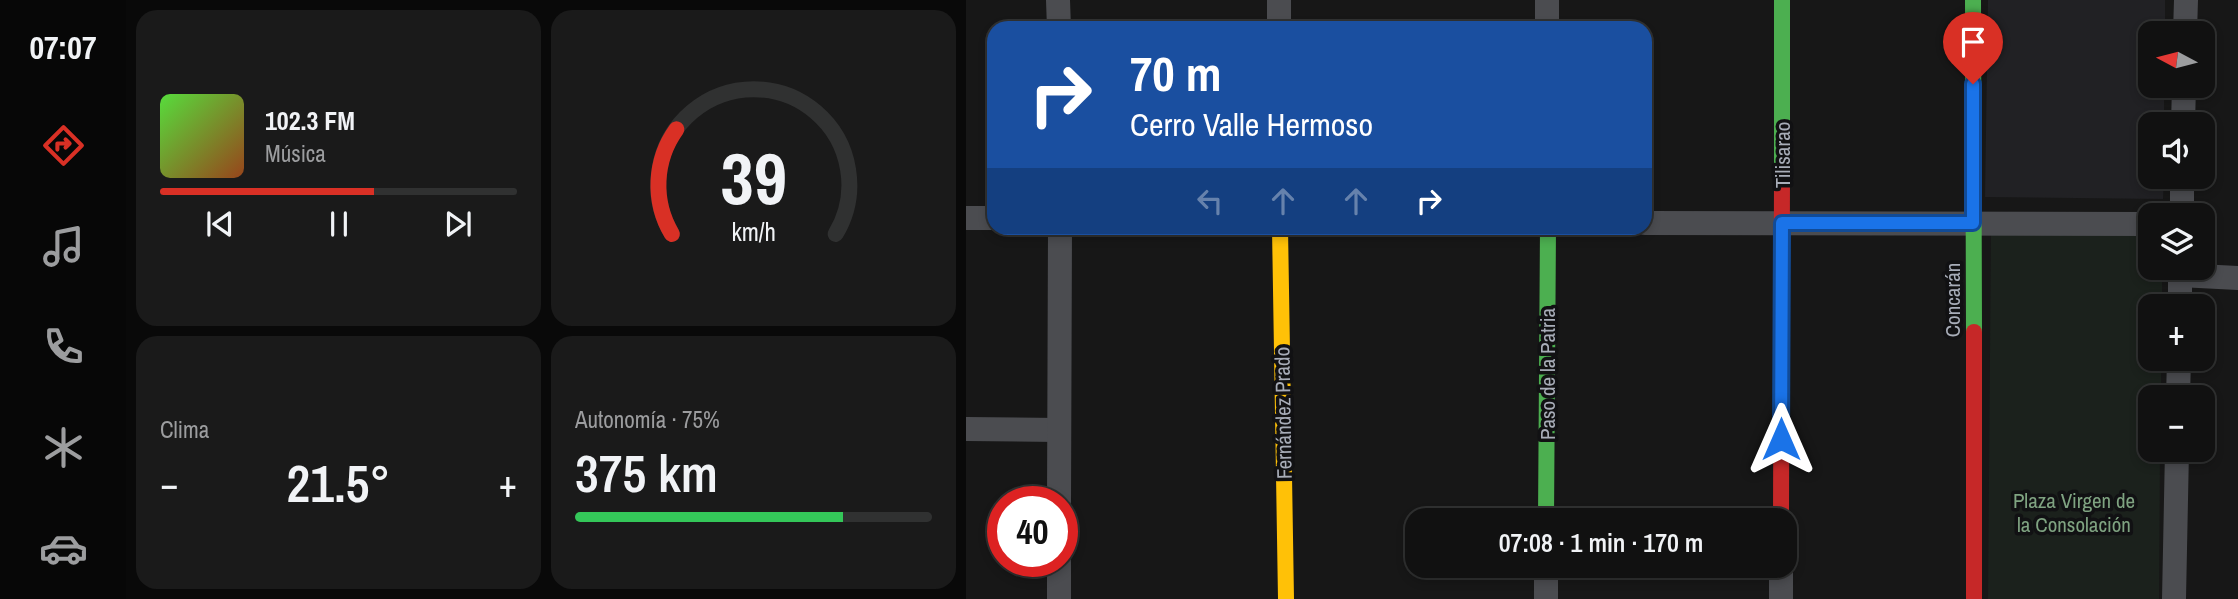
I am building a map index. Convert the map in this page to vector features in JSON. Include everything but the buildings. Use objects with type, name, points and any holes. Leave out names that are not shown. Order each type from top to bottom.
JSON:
[{"type":"street","points":[[1058,0],[1059,21]]},
{"type":"street","points":[[1279,0],[1279,21]]},
{"type":"street","points":[[1547,0],[1547,21]]},
{"type":"street","name":"Tilisarao","points":[[1781,508],[1782,0]]},
{"type":"street","name":"Concarán","points":[[1973,0],[1974,599]]},
{"type":"street","points":[[2185,21],[2186,0]]},
{"type":"street","points":[[966,218],[987,218]]},
{"type":"street","points":[[1652,223],[2138,224]]},
{"type":"street","points":[[1059,486],[1060,235]]},
{"type":"street","name":"Fernández Prado","points":[[1280,235],[1286,599]]},
{"type":"street","name":"Paso de la Patria","points":[[1546,508],[1548,235]]},
{"type":"street","points":[[2215,276],[2238,278]]},
{"type":"street","points":[[966,429],[1059,430]]},
{"type":"street","points":[[2174,599],[2177,462]]},
{"type":"street","points":[[1059,577],[1059,599]]},
{"type":"street","points":[[1546,578],[1546,599]]},
{"type":"street","points":[[1781,578],[1781,599]]},
{"type":"shaded area","points":[[1988,0],[2165,0],[2165,21],[2138,21],[2138,98],[2164,98],[2164,112],[2138,112],[2138,189],[2163,189],[2163,199],[1985,197]]},
{"type":"green space","name":"Plaza Virgen de la Consolación","points":[[1991,232],[2138,233],[2138,280],[2162,280],[2162,294],[2138,294],[2138,371],[2161,371],[2161,385],[2138,385],[2138,462],[2160,462],[2159,599],[1988,599]]},
{"type":"traffic: fast","points":[[1782,0],[1782,176]]},
{"type":"traffic: fast","points":[[1973,0],[1974,332]]},
{"type":"traffic: fast","points":[[1546,508],[1548,235]]},
{"type":"traffic: slow","points":[[1280,235],[1286,599]]},
{"type":"traffic: jam","points":[[1781,508],[1782,176]]},
{"type":"traffic: jam","points":[[1974,332],[1974,599]]},
{"type":"route","points":[[1781,439],[1782,223],[1973,223],[1973,84]]}]
